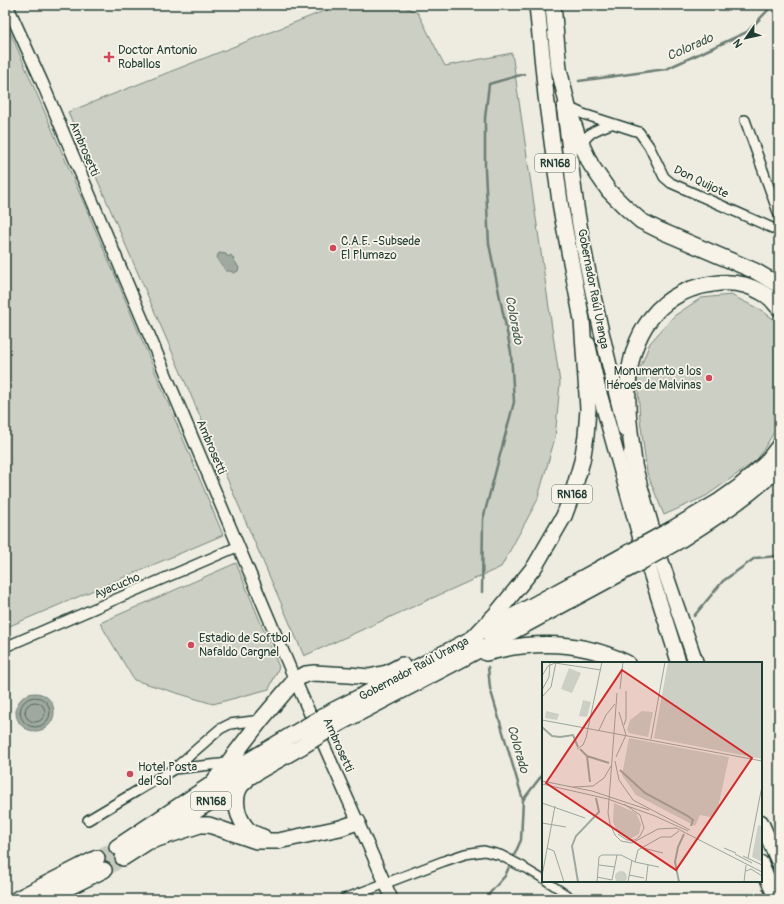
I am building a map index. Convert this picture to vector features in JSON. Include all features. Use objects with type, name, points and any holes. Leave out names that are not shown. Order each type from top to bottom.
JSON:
[{"type":"highway","name":"Gobernador Raúl Uranga","points":[[254,766],[211,785],[120,852],[151,841],[188,816],[254,766],[472,638],[497,613],[535,566],[564,516],[573,492],[582,461],[588,409],[582,320],[561,209],[546,96],[537,5]]},
{"type":"highway","name":"Gobernador Raúl Uranga","points":[[553,5],[559,70],[568,107],[578,137],[591,165],[609,191],[641,220],[659,230],[755,271],[779,285]]},
{"type":"highway","points":[[634,463],[628,405],[630,364],[643,328],[652,317],[672,298],[684,291],[719,282],[736,283],[753,287],[770,298],[779,308]]},
{"type":"highway","points":[[674,535],[739,487],[765,464],[779,446]]},
{"type":"highway","points":[[472,638],[631,560],[674,535],[726,511],[761,484],[779,467]]},
{"type":"highway","name":"Gobernador Raúl Uranga","points":[[337,717],[462,659],[631,560]]},
{"type":"highway","points":[[462,659],[502,648],[529,644],[554,644],[576,646],[595,650],[625,662]]},
{"type":"highway","points":[[211,785],[261,720],[295,680],[306,674],[314,673],[369,677],[387,672],[417,659],[436,658]]},
{"type":"highway","points":[[254,766],[241,784],[238,791],[236,808],[246,827],[262,837],[278,841]]},
{"type":"highway","points":[[151,841],[200,825],[209,825],[256,841],[278,841],[340,828],[358,822]]},
{"type":"highway","points":[[17,899],[100,864],[46,899]]},
{"type":"main road","name":"Gobernador Raúl Uranga","points":[[559,70],[577,210],[590,280],[606,351],[634,463],[661,560],[696,662]]},
{"type":"main road","name":"Gobernador Raúl Uranga","points":[[582,320],[598,388],[646,557],[679,662]]},
{"type":"main road","points":[[762,824],[779,863]]},
{"type":"main road","points":[[762,865],[776,899]]},
{"type":"street","name":"Ambrosetti","points":[[7,5],[42,82],[295,680],[392,899]]},
{"type":"street","name":"Don Quijote","points":[[568,107],[611,124],[640,132],[649,146],[664,177],[671,182],[779,231]]},
{"type":"street","points":[[745,120],[779,215]]},
{"type":"street","points":[[582,144],[586,136],[611,124]]},
{"type":"street","name":"Ayacucho","points":[[5,647],[239,546]]},
{"type":"street","points":[[88,820],[174,769],[220,729],[230,724],[261,720]]},
{"type":"street","points":[[174,769],[228,763],[254,766]]},
{"type":"street","points":[[344,899],[464,854],[484,851],[500,855],[542,878]]},
{"type":"street","points":[[548,882],[574,899]]},
{"type":"shaded area","name":"C.A.E. -Subsede El Plumazo","points":[[339,5],[401,5],[418,13],[445,66],[512,53],[560,383],[555,438],[537,501],[501,567],[304,656],[68,112]]},
{"type":"shaded area","points":[[5,20],[117,280],[223,535],[5,628]]},
{"type":"shaded area","points":[[731,295],[761,310],[779,323],[779,424],[757,460],[706,496],[664,515],[647,473],[640,419],[637,376],[650,343],[674,316],[701,298]]},
{"type":"shaded area","name":"Estadio de Softbol Nafaldo Cargnel","points":[[236,563],[279,667],[269,689],[213,704],[134,680],[100,623]]},
{"type":"water","points":[[219,253],[226,254],[228,257],[231,255],[239,268],[238,271],[234,273],[226,271],[217,259]]},
{"type":"water","points":[[35,693],[45,696],[51,702],[54,712],[51,722],[45,728],[35,731],[25,728],[19,722],[16,712],[19,702],[25,696]]},
{"type":"waterway","name":"Colorado","points":[[579,81],[666,69],[747,32],[773,5]]},
{"type":"waterway","name":"Colorado","points":[[482,592],[483,519],[514,402],[511,352],[489,244],[485,170],[485,118],[489,84],[524,74]]},
{"type":"waterway","points":[[694,616],[723,581],[755,558],[779,556]]},
{"type":"waterway","name":"Colorado","points":[[486,899],[505,876],[521,840],[523,800],[490,688],[488,667]]},
{"type":"waterway","points":[[523,800],[542,776]]},
{"type":"tunnel","points":[[97,858],[117,847]]},
{"type":"tunnel","points":[[104,870],[123,858]]},
{"type":"place","name":"Doctor Antonio Roballos","points":[[109,57]]},
{"type":"place","name":"C.A.E. -Subsede El Plumazo","points":[[333,248]]},
{"type":"place","name":"Monumento a los Héroes de Malvinas","points":[[709,378]]},
{"type":"place","name":"Estadio de Softbol Nafaldo Cargnel","points":[[191,645]]},
{"type":"place","name":"Hotel Posta del Sol","points":[[130,774]]}]
